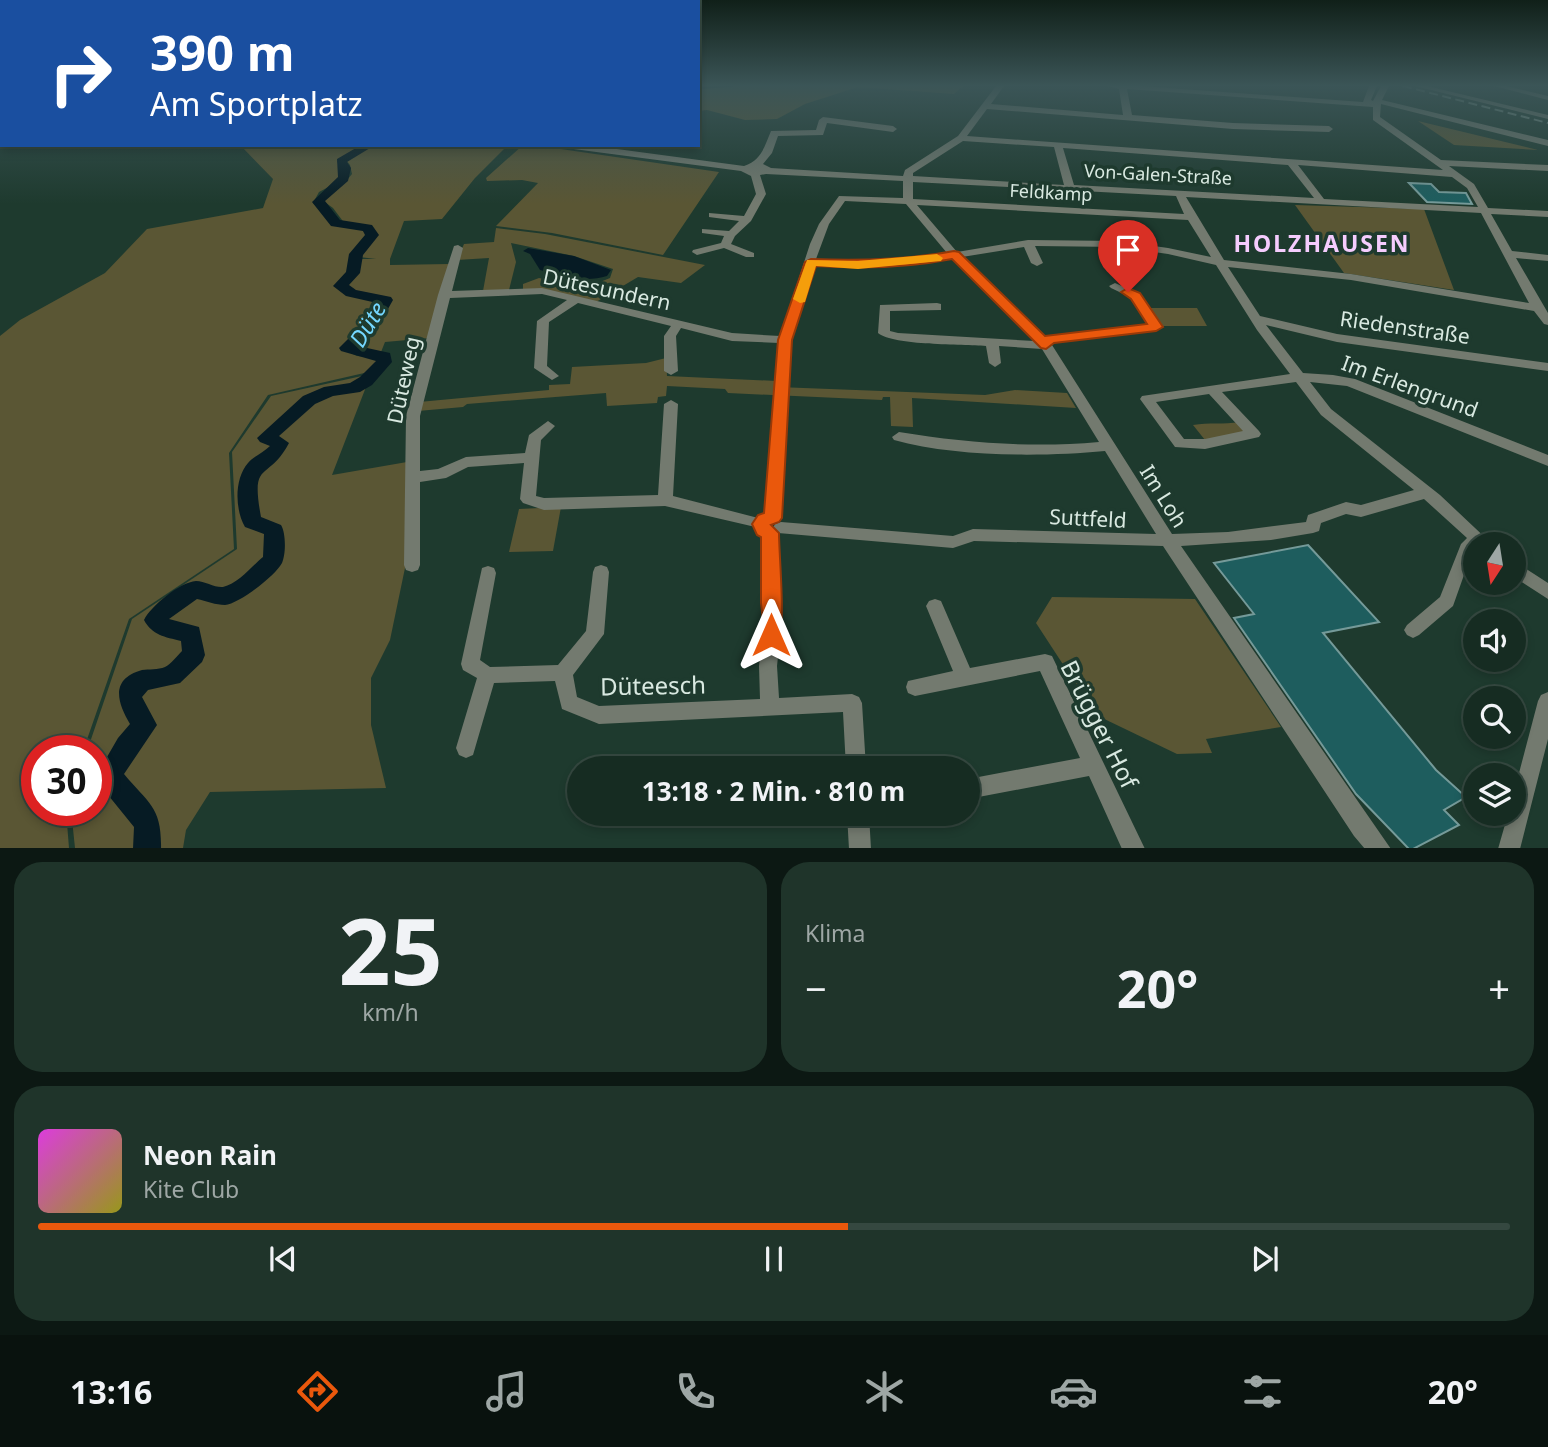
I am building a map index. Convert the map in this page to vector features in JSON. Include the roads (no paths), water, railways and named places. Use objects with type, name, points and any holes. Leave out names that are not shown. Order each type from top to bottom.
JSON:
[{"type":"street","points":[[725,245],[731,234],[747,219],[761,194],[756,170],[768,153],[776,126]]},
{"type":"street","points":[[774,133],[820,133],[822,126]]},
{"type":"street","points":[[866,126],[893,129]]},
{"type":"street","points":[[908,201],[908,172],[961,138],[970,126]]},
{"type":"street","points":[[1239,126],[1329,129]]},
{"type":"street","points":[[1384,126],[1471,186],[1548,321]]},
{"type":"street","points":[[1473,126],[1548,143]]},
{"type":"street","points":[[961,138],[1455,174]]},
{"type":"street","points":[[1058,146],[1070,187]]},
{"type":"street","name":"Von-Galen-Straße","points":[[581,147],[756,170],[1548,214]]},
{"type":"street","points":[[1291,162],[1320,200]]},
{"type":"street","points":[[1439,163],[1548,168]]},
{"type":"street","points":[[1179,193],[1191,217],[1263,330],[1326,412],[1424,493],[1435,499],[1470,532]]},
{"type":"street","name":"Feldkamp","points":[[811,262],[824,224],[842,198],[1191,217]]},
{"type":"street","name":"Im Loh","points":[[908,201],[954,255],[1046,345],[1169,542],[1362,828],[1379,848]]},
{"type":"street","points":[[713,215],[747,219]]},
{"type":"street","points":[[706,231],[731,234]]},
{"type":"street","points":[[1028,243],[1037,263]]},
{"type":"street","points":[[855,756],[852,703],[770,707],[768,666],[774,620],[770,603],[771,526],[785,340],[811,262],[858,265],[926,260],[1028,243],[1119,244],[1222,263],[1351,277],[1538,307]]},
{"type":"street","points":[[697,252],[725,245],[750,254]]},
{"type":"street","name":"Düteweg","points":[[412,565],[413,416],[458,248]]},
{"type":"street","points":[[1508,254],[1548,258]]},
{"type":"street","points":[[937,307],[884,308],[884,333],[897,337],[1046,345],[1049,339],[1156,327],[1136,296],[1115,286]]},
{"type":"street","name":"Dütesundern","points":[[444,295],[542,291],[732,337],[785,340]]},
{"type":"street","points":[[552,376],[540,368],[544,321],[577,299]]},
{"type":"street","name":"Riedenstraße","points":[[1257,318],[1337,338],[1548,367]]},
{"type":"street","name":"Dütesundern","points":[[671,371],[670,336],[678,324]]},
{"type":"street","points":[[992,342],[995,363]]},
{"type":"street","name":"Im Erlengrund","points":[[1212,388],[1254,434],[1205,443],[1180,444],[1147,399],[1212,388],[1300,376],[1350,382],[1548,461]]},
{"type":"street","points":[[666,500],[671,404]]},
{"type":"street","name":"Suttfeld","points":[[548,426],[534,438],[530,458],[528,499],[544,504],[666,500],[771,526],[953,542],[973,535],[1169,542],[1270,536],[1313,527],[1314,519],[1346,508],[1361,511],[1424,493]]},
{"type":"street","points":[[900,437],[956,447],[1064,451],[1108,446]]},
{"type":"street","points":[[412,477],[441,474],[466,462],[530,458]]},
{"type":"street","points":[[1413,630],[1447,601],[1463,560]]},
{"type":"street","name":"Düteesch","points":[[601,572],[595,634],[563,673],[569,703],[599,715],[770,707]]},
{"type":"street","points":[[488,573],[470,664],[487,675],[563,673]]},
{"type":"street","points":[[1526,576],[1548,592]]},
{"type":"street","points":[[935,606],[964,676]]},
{"type":"street","name":"Brügger Hof","points":[[915,687],[1045,662],[1134,848]]},
{"type":"street","points":[[466,748],[487,675]]},
{"type":"street","points":[[1509,848],[1548,701]]},
{"type":"street","points":[[980,787],[1093,765]]},
{"type":"street","points":[[859,826],[860,848]]},
{"type":"water","points":[[528,248],[574,256],[611,270],[607,276],[590,279],[540,270],[530,254],[523,251]]},
{"type":"waterway","name":"Düte","points":[[147,848],[148,823],[109,776],[127,746],[145,725],[131,703],[129,693],[142,681],[172,676],[194,655],[191,634],[163,627],[155,620],[168,606],[195,590],[225,596],[247,584],[273,560],[274,530],[252,522],[247,490],[254,469],[272,455],[280,443],[266,438],[309,400],[330,391],[354,388],[366,381],[384,362],[384,356],[347,348],[375,320],[386,300],[351,293],[340,286],[353,273],[356,254],[372,235],[367,228],[336,223],[318,202],[343,179],[346,173],[341,161],[366,147]]},
{"type":"district","name":"HOLZHAUSEN","points":[[1322,243]]}]
